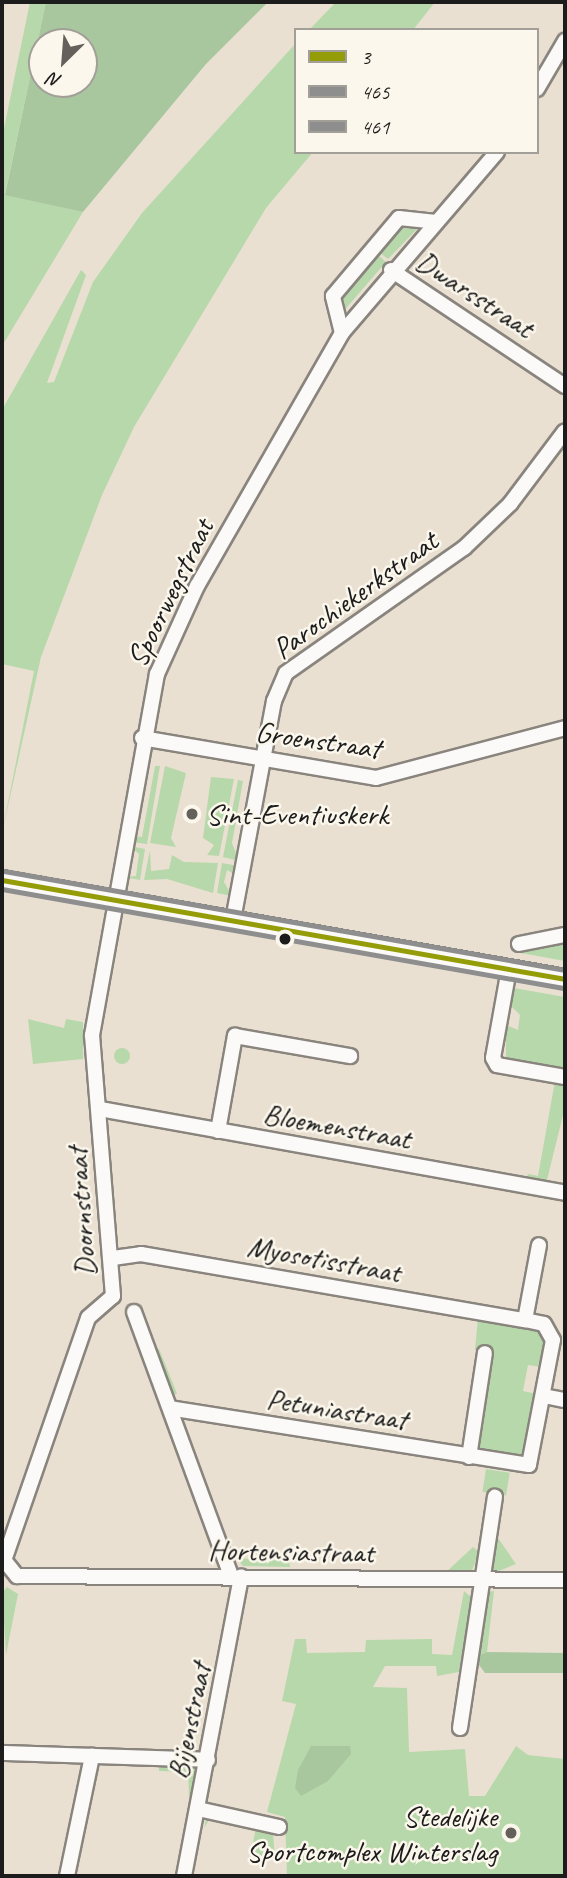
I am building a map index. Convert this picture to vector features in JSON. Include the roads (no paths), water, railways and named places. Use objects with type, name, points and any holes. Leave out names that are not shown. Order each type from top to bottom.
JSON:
[{"type":"street","points":[[539,86],[565,41]]},
{"type":"street","name":"Spoorwegstraat","points":[[114,900],[142,738],[157,674],[179,621],[342,334],[391,270],[495,154]]},
{"type":"street","points":[[342,334],[333,296],[399,218],[436,222]]},
{"type":"street","name":"Dwarsstraat","points":[[391,270],[565,386]]},
{"type":"street","name":"Parochiekerkstraat","points":[[233,920],[274,701],[286,673],[464,548],[510,504],[565,431]]},
{"type":"street","name":"Groenstraat","points":[[142,738],[263,760],[391,777],[502,740],[565,728]]},
{"type":"street","points":[[2,880],[565,979]]},
{"type":"street","name":"Doornstraat","points":[[17,1576],[7,1568],[5,1552],[88,1318],[113,1296],[113,1258],[92,1035],[114,900]]},
{"type":"street","points":[[519,944],[565,935]]},
{"type":"street","points":[[509,969],[493,1058],[497,1065],[565,1077]]},
{"type":"street","points":[[218,1131],[235,1036],[350,1056]]},
{"type":"street","name":"Bloemenstraat","points":[[100,1109],[565,1193]]},
{"type":"street","points":[[539,1245],[525,1320],[551,1330],[544,1396],[565,1400]]},
{"type":"street","name":"Myosotisstraat","points":[[113,1258],[141,1254],[525,1320]]},
{"type":"street","points":[[134,1312],[236,1576]]},
{"type":"street","points":[[469,1457],[485,1353]]},
{"type":"street","name":"Petuniastraat","points":[[170,1408],[495,1462],[529,1465],[544,1396]]},
{"type":"street","points":[[460,1728],[477,1601],[495,1497]]},
{"type":"street","name":"Hortensiastraat","points":[[17,1576],[565,1580]]},
{"type":"street","name":"Bijenstraat","points":[[184,1876],[208,1760],[236,1576]]},
{"type":"street","points":[[2,1753],[208,1760]]},
{"type":"street","points":[[67,1876],[92,1756]]},
{"type":"street","points":[[198,1809],[279,1827]]},
{"type":"place","name":"Sint-Eventiuskerk","points":[[192,814]]},
{"type":"place","name":"Stedelijke Sportcomplex Winterslag","points":[[511,1833]]}]
